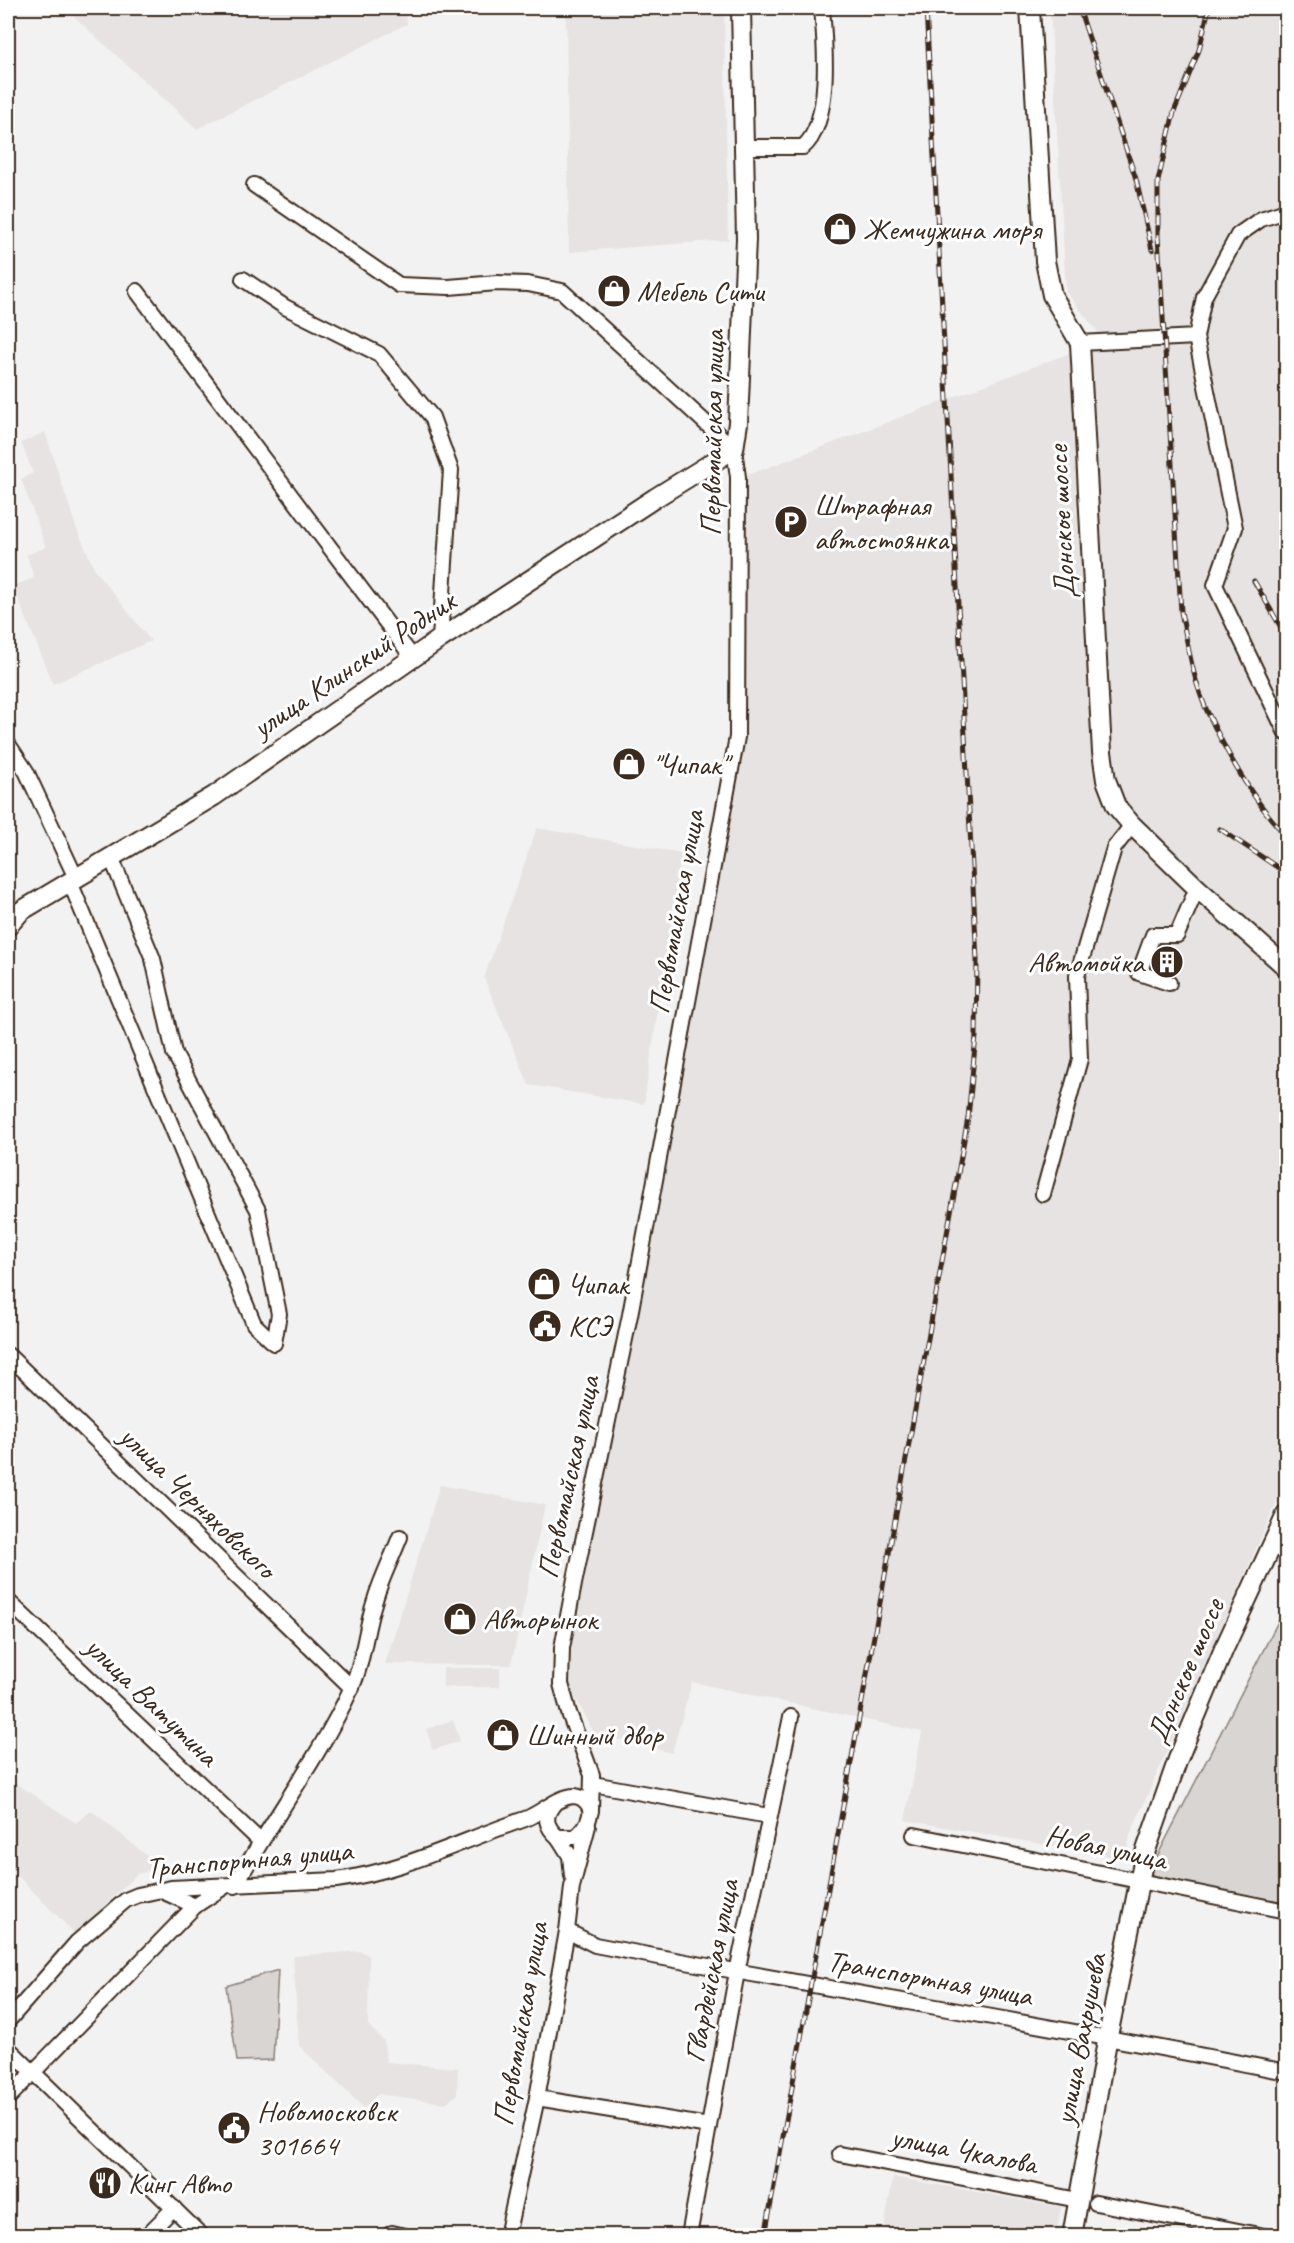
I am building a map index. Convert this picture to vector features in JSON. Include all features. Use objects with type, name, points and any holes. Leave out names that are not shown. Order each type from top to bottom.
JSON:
[{"type":"main road","name":"Первомайская улица","points":[[734,450],[738,423],[746,239],[741,8]]},
{"type":"main road","name":"Донское шоссе","points":[[1030,8],[1045,261],[1052,296],[1080,343],[1102,752],[1106,780],[1116,806],[1132,825],[1197,888],[1287,967]]},
{"type":"main road","name":"улица Клинский Родник","points":[[8,926],[21,911],[214,796],[440,639],[655,498],[734,450]]},
{"type":"main road","name":"Донское шоссе","points":[[1145,1853],[1178,1759],[1222,1651],[1287,1515]]},
{"type":"main road","name":"улица Вахрушева","points":[[1072,2235],[1087,2201],[1108,2036],[1145,1853]]},
{"type":"street","points":[[744,147],[803,147],[814,134],[820,119],[824,71],[822,8]]},
{"type":"street","points":[[254,185],[399,285],[449,287],[497,283],[528,284],[562,291],[734,450]]},
{"type":"street","points":[[1287,212],[1262,219],[1238,235],[1204,297],[1196,338],[1235,528],[1215,585],[1287,733]]},
{"type":"street","points":[[243,279],[285,307],[379,354],[432,417],[452,470],[440,639]]},
{"type":"street","points":[[137,291],[413,658]]},
{"type":"street","points":[[1080,343],[1196,338]]},
{"type":"street","name":"Первомайская улица","points":[[507,2235],[537,2098],[567,1931],[572,1887],[590,1817],[593,1785],[588,1762],[579,1742],[561,1684],[562,1648],[633,1303],[737,737],[738,477],[734,450]]},
{"type":"street","points":[[8,744],[26,771],[73,880],[254,1324],[274,1343],[279,1314],[258,1210],[174,1053],[153,959],[111,857]]},
{"type":"street","points":[[1043,1194],[1080,1059],[1077,976],[1114,848],[1132,825]]},
{"type":"street","points":[[1169,983],[1139,973],[1153,935],[1177,935],[1197,888]]},
{"type":"street","name":"улица Черняховского","points":[[8,1355],[352,1688]]},
{"type":"street","points":[[8,2098],[195,1906],[216,1891],[230,1886],[308,1770],[352,1688],[362,1658],[374,1601],[400,1537]]},
{"type":"street","name":"улица Ватутина","points":[[8,1601],[260,1841]]},
{"type":"street","name":"Гвардейская улица","points":[[689,2235],[737,1972],[768,1816],[791,1717]]},
{"type":"street","points":[[572,1887],[570,1856],[548,1824],[548,1811],[576,1792],[584,1779],[584,1760],[579,1742]]},
{"type":"street","points":[[593,1785],[768,1816]]},
{"type":"street","points":[[503,1825],[538,1827],[554,1834],[575,1837],[590,1817],[588,1803],[581,1798],[560,1801]]},
{"type":"street","name":"Транспортная улица","points":[[8,2021],[77,1942],[126,1900],[152,1890],[360,1877],[431,1854],[503,1825],[525,1819],[560,1801]]},
{"type":"street","name":"Новая улица","points":[[914,1835],[1287,1911]]},
{"type":"street","points":[[152,1890],[169,1893],[195,1906]]},
{"type":"street","name":"Транспортная улица","points":[[567,1931],[595,1945],[1108,2036],[1287,2072]]},
{"type":"street","points":[[8,2048],[202,2235]]},
{"type":"street","points":[[537,2098],[709,2126]]},
{"type":"street","name":"улица Чкалова","points":[[840,2154],[1264,2235]]},
{"type":"street","points":[[147,2235],[174,2208]]},
{"type":"street","points":[[388,2235],[405,2235]]},
{"type":"shaded area","points":[[70,8],[405,8],[407,24],[197,129],[70,13]]},
{"type":"shaded area","points":[[566,8],[724,8],[728,240],[569,252]]},
{"type":"shaded area","points":[[1050,8],[1286,8],[1286,1481],[1130,1835],[1126,1859],[905,1820],[922,1732],[692,1682],[672,1753],[594,1733],[569,1685],[573,1637],[743,743],[743,477],[1104,340],[1066,292]]},
{"type":"shaded area","points":[[45,432],[76,527],[95,570],[151,641],[53,684],[13,586],[34,578],[27,555],[46,547],[21,479],[33,473],[21,443]]},
{"type":"shaded area","points":[[537,828],[681,853],[644,1104],[529,1085],[484,978]]},
{"type":"shaded area","name":"Авторынок","points":[[440,1485],[545,1505],[511,1665],[385,1664]]},
{"type":"shaded area","points":[[1286,1606],[1286,1907],[1148,1874]]},
{"type":"shaded area","points":[[443,1668],[500,1668],[500,1687],[443,1687]]},
{"type":"shaded area","points":[[453,1720],[460,1741],[433,1750],[426,1729]]},
{"type":"shaded area","points":[[8,1778],[76,1823],[91,1810],[162,1868],[137,1874],[75,1934],[8,1866]]},
{"type":"shaded area","points":[[361,1951],[369,1956],[368,2025],[384,2041],[386,2062],[458,2068],[457,2095],[445,2103],[378,2094],[364,2108],[299,2046],[293,1956]]},
{"type":"shaded area","points":[[278,1970],[273,2060],[237,2061],[226,1986]]},
{"type":"shaded area","points":[[893,2177],[1061,2207],[1056,2235],[883,2235]]},
{"type":"railway","points":[[765,2236],[968,1118],[976,1036],[977,960],[926,8]]},
{"type":"railway","points":[[1079,8],[1136,179],[1152,250]]},
{"type":"railway","points":[[1209,8],[1199,50],[1174,112],[1158,181],[1158,236],[1181,612],[1194,675],[1207,711],[1252,793],[1286,835]]},
{"type":"railway","points":[[1254,581],[1286,636]]},
{"type":"railway","points":[[1220,829],[1286,873]]},
{"type":"place","name":"Жемчужина моря","points":[[840,229]]},
{"type":"place","name":"Мебель Сити","points":[[614,291]]},
{"type":"place","name":"Штрафная автостоянка","points":[[791,522]]},
{"type":"place","name":"\"Чипак\"","points":[[629,764]]},
{"type":"place","name":"Автомойка","points":[[1167,962]]},
{"type":"place","name":"Чипак","points":[[544,1284]]},
{"type":"place","name":"КСЭ","points":[[545,1326]]},
{"type":"place","name":"Авторынок","points":[[460,1619]]},
{"type":"place","name":"Шинный двор","points":[[503,1735]]},
{"type":"place","name":"Новомосковск 301664","points":[[234,2128]]},
{"type":"place","name":"Кинг Авто","points":[[105,2183]]}]
